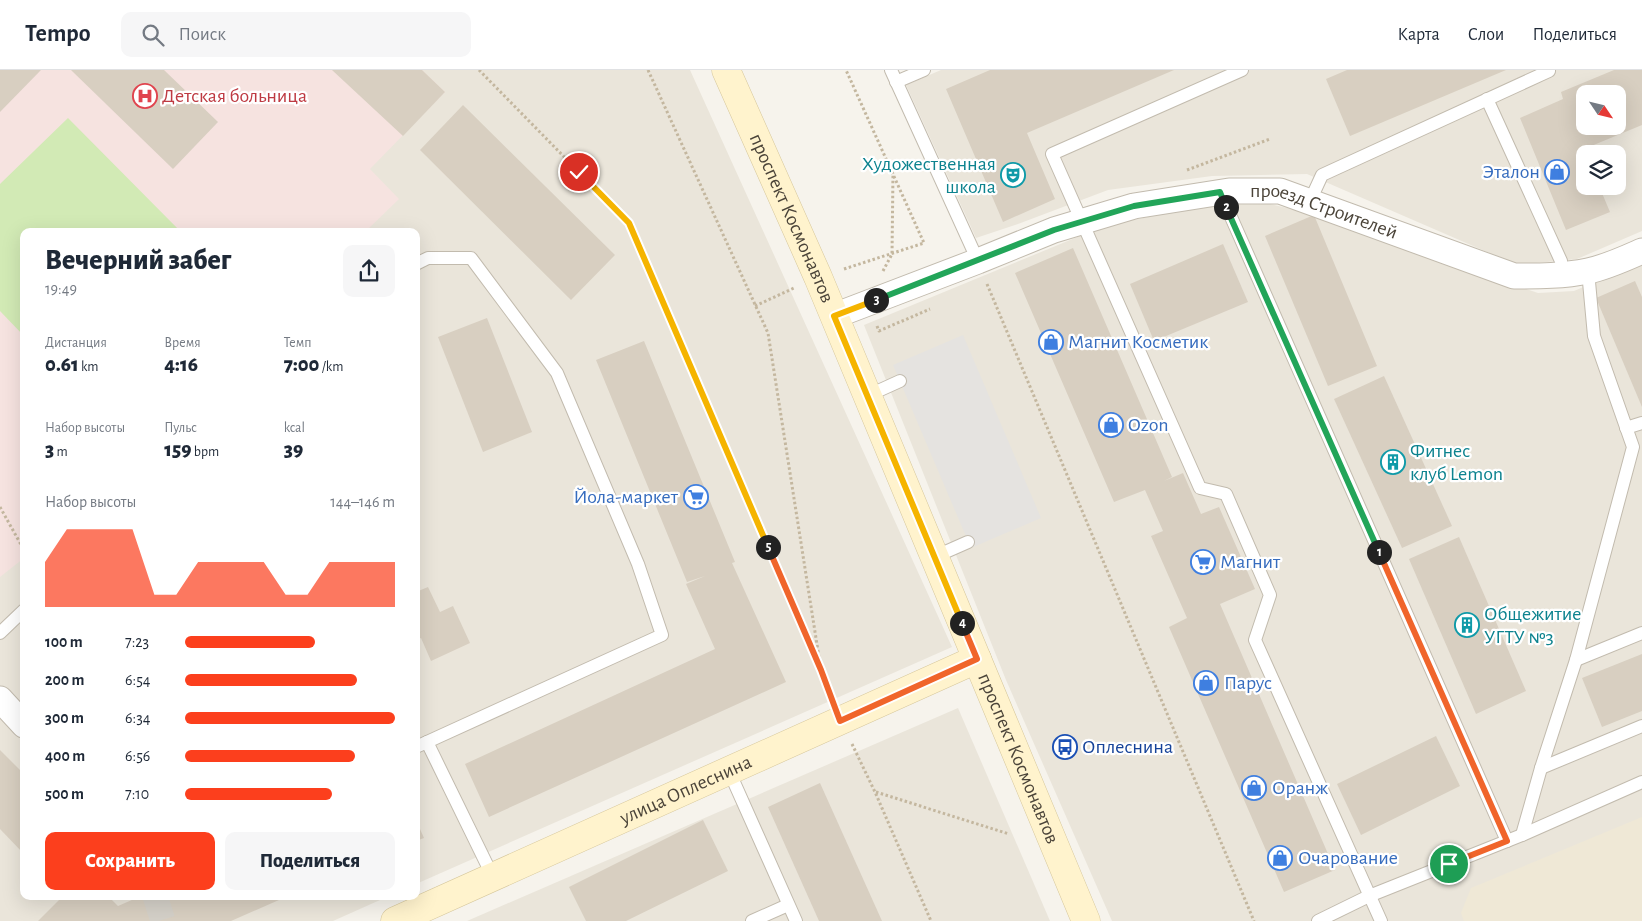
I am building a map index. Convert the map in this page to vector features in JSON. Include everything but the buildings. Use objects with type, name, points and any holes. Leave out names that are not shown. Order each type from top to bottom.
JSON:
[{"type":"main road","name":"проспект Космонавтов","points":[[726,70],[834,316],[1086,921]]},
{"type":"main road","name":"улица Оплеснина","points":[[395,921],[977,659]]},
{"type":"street","name":"проезд Строителей","points":[[834,316],[1054,230],[1134,206],[1229,191],[1280,191],[1514,276],[1588,271],[1613,264],[1642,251]]},
{"type":"street","points":[[0,699],[20,721]]},
{"type":"lane","points":[[891,70],[978,261]]},
{"type":"lane","points":[[896,82],[924,70]]},
{"type":"lane","points":[[1242,70],[1052,154],[1200,488],[1226,494],[1270,595],[1255,640],[1381,921]]},
{"type":"lane","points":[[1310,201],[1322,175],[1548,71]]},
{"type":"lane","points":[[1487,98],[1561,261],[1562,274]]},
{"type":"lane","points":[[1220,192],[1507,841]]},
{"type":"lane","points":[[420,262],[428,258],[471,258],[556,373],[638,564],[662,635],[422,744],[493,877]]},
{"type":"lane","points":[[1522,835],[1541,768],[1576,660],[1633,447],[1594,336],[1588,271]]},
{"type":"lane","points":[[867,396],[900,381]]},
{"type":"lane","points":[[1626,428],[1642,423]]},
{"type":"lane","points":[[934,557],[968,542]]},
{"type":"lane","points":[[0,633],[20,614]]},
{"type":"lane","points":[[1576,660],[1642,633]]},
{"type":"lane","points":[[1541,768],[1642,726]]},
{"type":"lane","points":[[728,771],[796,921]]},
{"type":"lane","points":[[1318,921],[1370,896],[1522,835],[1642,782]]},
{"type":"lane","points":[[752,921],[788,904]]},
{"type":"path","points":[[479,70],[629,223],[821,670],[840,721],[875,792],[931,921]]},
{"type":"path","points":[[648,70],[768,333],[821,670]]},
{"type":"path","points":[[846,70],[924,243]]},
{"type":"path","points":[[1179,173],[1270,139]]},
{"type":"path","points":[[893,173],[892,254],[867,304],[879,331],[933,307]]},
{"type":"path","points":[[978,288],[987,284],[1254,921]]},
{"type":"path","points":[[0,507],[20,543]]},
{"type":"path","points":[[875,792],[1009,834]]},
{"type":"shaded area","points":[[0,70],[690,70],[952,647],[420,882],[420,228],[20,228],[20,900],[380,900],[333,921],[0,921]]},
{"type":"shaded area","points":[[0,70],[422,70],[445,92],[370,169],[399,199],[369,228],[20,228],[20,561],[0,577]]},
{"type":"shaded area","points":[[941,70],[1642,70],[1642,231],[1577,259],[1517,265],[1307,174],[1212,176],[1108,190],[976,238],[906,85]]},
{"type":"shaded area","points":[[1270,204],[1296,210],[1538,293],[1574,291],[1642,262],[1642,921],[1112,921],[1006,680],[864,325],[1104,226],[1207,205]]},
{"type":"shaded area","points":[[963,335],[1041,518],[971,548],[893,365]]},
{"type":"shaded area","points":[[958,708],[1050,921],[467,921]]},
{"type":"shaded area","points":[[1642,817],[1642,921],[1464,921],[1461,913],[1471,888]]},
{"type":"green space","points":[[68,118],[177,228],[20,228],[20,332],[0,311],[0,184]]},
{"type":"tunnel","points":[[156,900],[163,921]]},
{"type":"place","name":"Детская больница","points":[[145,96]]},
{"type":"place","name":"Эталон","points":[[1557,172]]},
{"type":"place","name":"Художественная школа","points":[[1013,175]]},
{"type":"place","name":"Магнит Косметик","points":[[1051,342]]},
{"type":"place","name":"Ozon","points":[[1111,425]]},
{"type":"place","name":"Фитнес клуб Lemon","points":[[1393,462]]},
{"type":"place","name":"Йола-маркет","points":[[696,497]]},
{"type":"place","name":"Магнит","points":[[1203,562]]},
{"type":"place","name":"Общежитие УГТУ №3","points":[[1467,625]]},
{"type":"place","name":"Парус","points":[[1206,683]]},
{"type":"place","name":"Оплеснина","points":[[1065,747]]},
{"type":"place","name":"Оранж","points":[[1254,788]]},
{"type":"place","name":"Очарование","points":[[1280,858]]},
{"type":"route","points":[[579,172],[629,223],[821,670],[840,721],[977,659],[834,316],[1054,230],[1134,206],[1220,192],[1507,841],[1449,864]]}]
